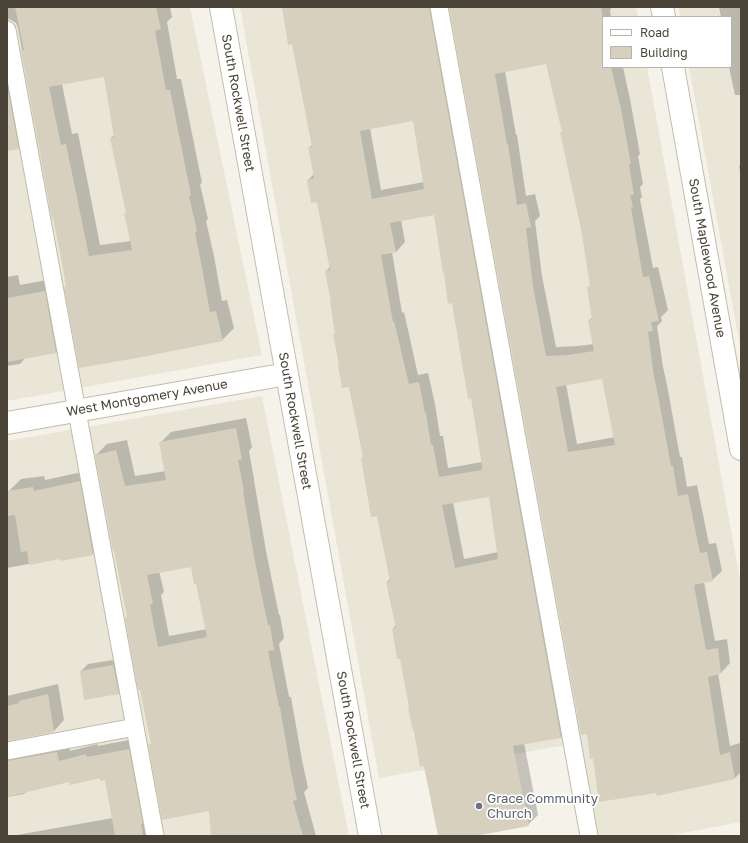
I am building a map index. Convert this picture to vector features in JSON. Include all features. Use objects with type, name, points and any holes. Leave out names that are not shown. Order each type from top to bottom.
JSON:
[{"type":"street","name":"South Rockwell Street","points":[[220,7],[370,836]]},
{"type":"street","name":"South Maplewood Avenue","points":[[673,68],[741,449]]},
{"type":"street","name":"West Montgomery Avenue","points":[[7,423],[287,374]]},
{"type":"lane","points":[[439,7],[589,836]]},
{"type":"lane","points":[[7,30],[14,104],[77,411],[155,836]]},
{"type":"lane","points":[[7,750],[135,727]]},
{"type":"shaded area","points":[[7,7],[190,7],[262,355],[7,401]]},
{"type":"shaded area","points":[[240,7],[636,7],[638,16],[602,16],[602,68],[647,68],[741,585],[741,822],[667,836],[589,836],[572,744],[379,778]]},
{"type":"shaded area","points":[[679,7],[741,7],[741,351],[689,68],[732,68],[732,16],[680,16]]},
{"type":"shaded area","points":[[262,396],[349,836],[7,836],[7,441]]},
{"type":"building","points":[[15,7],[156,7],[161,29],[155,31],[166,90],[170,90],[191,195],[189,196],[197,231],[195,232],[210,312],[216,311],[223,341],[79,368],[64,287],[66,286],[60,252],[53,218],[52,219],[21,50],[24,50]],"holes":[[[104,77],[114,137],[110,138],[126,213],[124,213],[132,250],[89,256],[66,144],[61,145],[49,87]]]},
{"type":"building","points":[[282,7],[429,7],[561,738],[513,746],[529,826],[475,836],[438,836],[424,766],[420,767],[400,659],[397,659],[392,628],[396,628],[386,582],[390,581],[377,516],[371,517],[361,458],[363,457],[349,387],[342,388],[333,334],[335,334],[331,302],[325,271],[330,270],[317,202],[311,203],[307,180],[314,178],[308,147],[312,147],[292,44],[288,45]],"holes":[[[413,121],[424,189],[372,199],[360,131]],[[434,215],[448,304],[452,303],[468,399],[471,398],[482,470],[439,477],[433,445],[431,445],[419,382],[409,384],[394,321],[393,322],[381,255],[396,252],[390,223]],[[489,497],[498,559],[455,568],[442,505]]]},
{"type":"building","points":[[449,7],[601,7],[603,16],[602,68],[611,68],[621,109],[631,164],[629,165],[634,195],[630,195],[633,207],[631,208],[643,277],[649,276],[659,321],[651,322],[653,331],[648,332],[654,377],[671,466],[673,466],[678,496],[688,494],[700,553],[707,552],[713,581],[694,585],[706,650],[718,648],[721,674],[708,677],[720,755],[730,752],[735,779],[657,796],[656,793],[599,802],[593,758],[590,759],[587,734],[581,735]],"holes":[[[546,64],[562,132],[560,132],[582,234],[590,286],[587,287],[592,319],[588,320],[594,351],[568,355],[546,356],[533,286],[526,228],[531,227],[526,203],[517,205],[508,144],[495,74]],[[602,379],[615,445],[568,452],[556,387]]]},
{"type":"building","points":[[7,85],[19,149],[7,151]]},
{"type":"building","points":[[45,291],[56,353],[7,362],[7,298]]},
{"type":"building","points":[[236,428],[242,459],[238,460],[255,562],[268,625],[270,625],[274,650],[268,651],[297,800],[293,801],[303,836],[211,836],[209,811],[162,820],[148,745],[151,744],[140,690],[138,690],[125,618],[127,617],[95,455],[116,450],[125,486],[166,480],[159,442]],"holes":[[[191,567],[194,584],[196,584],[207,637],[158,647],[150,605],[153,604],[147,575]]]},
{"type":"building","points":[[80,481],[93,555],[29,565],[27,551],[21,552],[15,515],[7,516],[7,491],[33,487],[34,491]]},
{"type":"building","points":[[113,665],[119,694],[84,700],[80,671]]},
{"type":"building","points":[[48,694],[54,732],[7,741],[7,706],[19,703],[19,701]]},
{"type":"building","points":[[129,749],[143,824],[141,824],[143,836],[115,836],[105,780],[100,781],[100,778],[70,785],[69,782],[7,797],[7,761],[57,752],[59,761],[86,754],[87,757]]},
{"type":"place","name":"Grace Community Church","points":[[479,806]]}]
